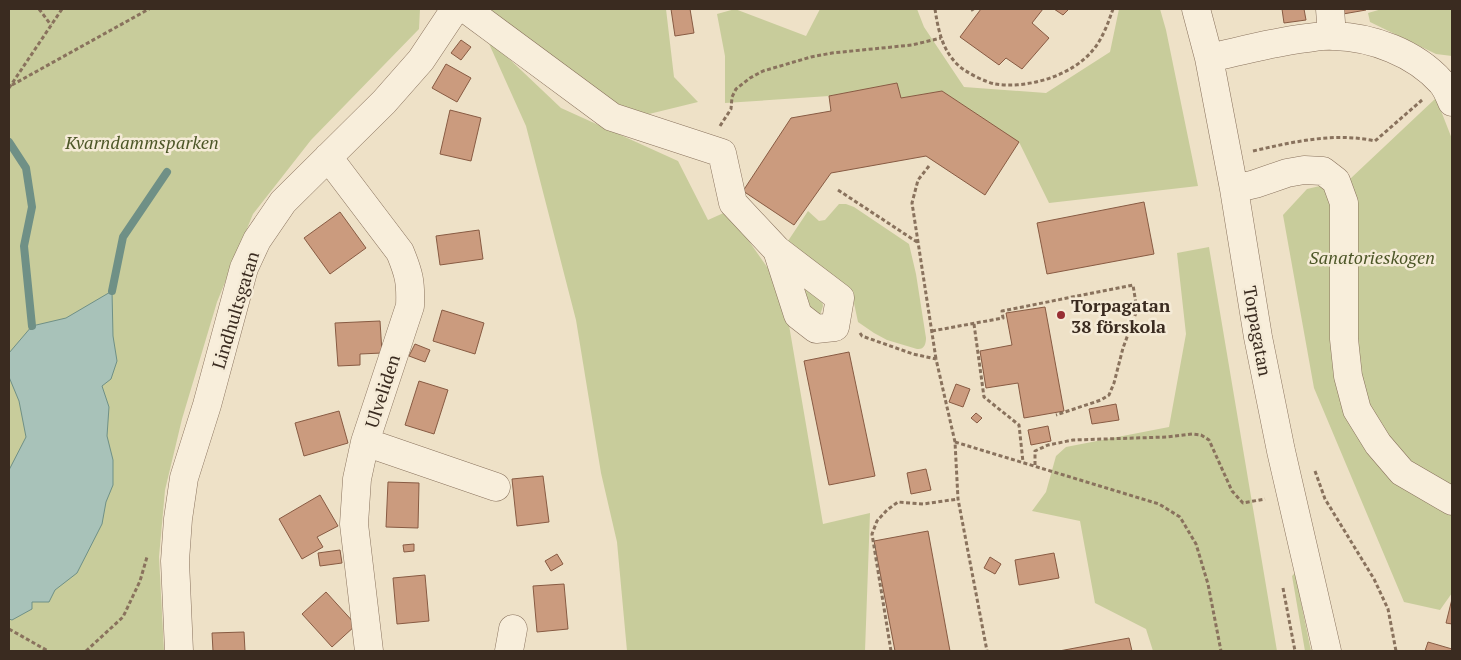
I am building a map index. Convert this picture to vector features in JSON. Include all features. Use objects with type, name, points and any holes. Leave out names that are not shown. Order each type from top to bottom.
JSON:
[{"type":"street","name":"Lindhultsgatan","points":[[179,651],[175,561],[178,519],[184,478],[207,405],[244,268],[257,240],[283,202],[384,102],[421,60],[455,9]]},
{"type":"street","points":[[466,9],[612,117],[722,153],[733,203],[777,250],[840,298],[835,327],[816,329],[798,315],[777,250]]},
{"type":"street","name":"Torpagatan","points":[[1196,9],[1244,186],[1260,346],[1285,470],[1327,651]]},
{"type":"street","points":[[1330,9],[1332,36]]},
{"type":"street","points":[[1209,58],[1288,41],[1332,36],[1360,39],[1380,44],[1401,53],[1423,66],[1447,92]]},
{"type":"street","name":"Ulveliden","points":[[328,157],[400,252],[407,268],[411,285],[410,306],[365,442],[357,479],[354,524],[369,651]]},
{"type":"street","points":[[1244,186],[1304,170],[1323,171],[1336,181],[1344,203],[1344,339],[1348,376],[1357,410],[1378,444],[1402,472],[1452,501]]},
{"type":"street","points":[[365,442],[496,487]]},
{"type":"path","points":[[39,9],[51,25]]},
{"type":"path","points":[[10,87],[62,9]]},
{"type":"path","points":[[10,87],[149,9]]},
{"type":"path","points":[[935,9],[941,38],[949,54],[958,65],[975,76],[994,84],[1030,83],[1046,80],[1065,73],[1093,50],[1106,29],[1113,9]]},
{"type":"path","points":[[720,127],[731,109],[732,97],[736,89],[763,71],[832,53],[912,45],[941,38]]},
{"type":"path","points":[[1244,186],[1249,152],[1320,137],[1359,137],[1375,140],[1447,92]]},
{"type":"path","points":[[929,166],[918,180],[912,203],[936,359],[954,442],[958,499],[987,651]]},
{"type":"path","points":[[838,190],[918,242]]},
{"type":"path","points":[[932,331],[1003,318],[1002,311],[1133,285],[1137,310],[1109,395],[1101,400],[1056,415]]},
{"type":"path","points":[[840,298],[862,336],[913,354],[936,359]]},
{"type":"path","points":[[974,324],[984,396],[1019,425],[1023,462]]},
{"type":"path","points":[[1035,466],[1035,451],[1048,445],[1073,440],[1201,435],[1209,440],[1232,491],[1243,503],[1266,499]]},
{"type":"path","points":[[954,442],[1159,504],[1180,517],[1196,544],[1208,584],[1220,651]]},
{"type":"path","points":[[1312,465],[1325,499],[1374,579],[1388,609],[1396,651]]},
{"type":"path","points":[[892,651],[872,534],[877,521],[898,502],[923,504],[958,499]]},
{"type":"path","points":[[86,651],[123,617],[140,581],[148,554]]},
{"type":"path","points":[[9,629],[48,651]]},
{"type":"green space","name":"Kvarndammsparken","points":[[9,9],[420,9],[419,29],[311,140],[253,214],[217,302],[182,419],[165,490],[159,557],[164,651],[9,651]]},
{"type":"green space","points":[[490,9],[666,9],[674,77],[698,102],[649,114],[600,108]]},
{"type":"green space","points":[[735,9],[806,36],[820,9],[917,9],[924,27],[964,87],[1046,93],[1110,52],[1119,9],[1160,9],[1198,186],[1049,203],[1019,142],[942,91],[901,98],[897,83],[829,96],[725,103],[725,56],[717,14]]},
{"type":"green space","points":[[1382,9],[1452,9],[1452,56],[1436,54],[1370,22],[1368,13]]},
{"type":"green space","points":[[486,37],[561,108],[678,161],[708,220],[728,211],[783,290],[823,524],[870,513],[865,651],[627,651],[617,542],[601,473],[576,320],[526,126]]},
{"type":"green space","name":"Sanatorieskogen","points":[[1436,98],[1452,139],[1452,593],[1440,610],[1404,602],[1314,388],[1283,215],[1307,189],[1350,179]]},
{"type":"green space","points":[[839,204],[854,207],[909,244],[916,274],[926,338],[923,348],[917,349],[887,340],[858,322],[854,303],[846,290],[788,241],[808,211],[819,221],[825,220]]},
{"type":"green space","points":[[1209,247],[1277,651],[1153,651],[1146,629],[1095,603],[1080,521],[1032,511],[1046,492],[1056,456],[1066,447],[1169,427],[1186,334],[1177,253]]},
{"type":"green space","points":[[792,273],[822,299],[823,306],[820,315],[811,317]]},
{"type":"green space","points":[[1295,573],[1311,651],[1305,651],[1292,576]]},
{"type":"water","points":[[112,291],[113,336],[117,361],[111,379],[102,386],[109,407],[107,436],[113,460],[113,485],[106,502],[102,524],[77,573],[55,590],[49,602],[32,602],[32,609],[12,620],[9,619],[9,470],[26,437],[19,401],[9,377],[9,353],[32,326],[66,318]]},
{"type":"building","points":[[671,9],[690,9],[694,33],[675,36]]},
{"type":"building","points":[[981,9],[1043,9],[1032,23],[1049,38],[1022,69],[1006,58],[999,65],[960,37]]},
{"type":"building","points":[[1054,9],[1069,9],[1063,15]]},
{"type":"building","points":[[1282,9],[1304,9],[1306,20],[1284,23]]},
{"type":"building","points":[[1342,9],[1366,9],[1366,10],[1343,14]]},
{"type":"building","points":[[461,40],[471,47],[461,60],[451,53]]},
{"type":"building","points":[[446,64],[471,78],[457,102],[432,88]]},
{"type":"building","points":[[897,83],[901,98],[942,91],[1019,142],[985,195],[926,156],[831,173],[794,225],[743,191],[791,118],[831,111],[829,96]]},
{"type":"building","points":[[450,110],[481,118],[471,161],[440,154]]},
{"type":"building","points":[[1144,202],[1154,254],[1047,274],[1037,223]]},
{"type":"building","points":[[340,212],[366,248],[330,274],[304,238]]},
{"type":"building","points":[[479,230],[483,259],[440,265],[436,236]]},
{"type":"building","points":[[1045,307],[1064,411],[1024,418],[1018,383],[986,388],[980,351],[1012,345],[1006,313]]},
{"type":"building","points":[[442,310],[484,323],[475,354],[433,341]]},
{"type":"building","points":[[380,321],[382,353],[360,354],[360,365],[338,366],[335,323]]},
{"type":"building","points":[[415,344],[430,350],[425,362],[409,356]]},
{"type":"building","points":[[849,352],[875,476],[829,485],[804,361]]},
{"type":"building","points":[[419,381],[448,390],[434,434],[405,425]]},
{"type":"building","points":[[956,384],[970,389],[963,407],[949,402]]},
{"type":"building","points":[[1116,404],[1119,420],[1092,424],[1089,409]]},
{"type":"building","points":[[339,411],[348,443],[304,456],[295,423]]},
{"type":"building","points":[[976,413],[982,418],[977,423],[971,418]]},
{"type":"building","points":[[1048,426],[1051,441],[1031,445],[1028,430]]},
{"type":"building","points":[[926,469],[931,490],[911,494],[907,473]]},
{"type":"building","points":[[543,476],[549,522],[517,526],[512,479]]},
{"type":"building","points":[[388,482],[419,483],[418,528],[386,527]]},
{"type":"building","points":[[320,495],[338,526],[317,537],[323,547],[302,559],[279,519]]},
{"type":"building","points":[[928,531],[950,651],[895,651],[874,541]]},
{"type":"building","points":[[414,544],[414,551],[404,552],[403,545]]},
{"type":"building","points":[[340,550],[342,563],[320,566],[318,553]]},
{"type":"building","points":[[1054,553],[1059,578],[1019,585],[1015,560]]},
{"type":"building","points":[[557,554],[563,564],[551,571],[545,561]]},
{"type":"building","points":[[990,557],[1001,564],[995,574],[984,568]]},
{"type":"building","points":[[425,575],[429,621],[397,624],[393,578]]},
{"type":"building","points":[[564,584],[568,629],[537,632],[533,586]]},
{"type":"building","points":[[326,592],[356,625],[332,647],[302,614]]},
{"type":"building","points":[[1452,599],[1452,624],[1446,623]]},
{"type":"building","points":[[244,632],[245,651],[213,651],[212,633]]},
{"type":"building","points":[[1129,638],[1132,651],[1059,651]]},
{"type":"building","points":[[1428,642],[1452,649],[1452,651],[1425,651]]},
{"type":"waterway","points":[[9,142],[26,168],[32,207],[24,246],[32,326]]},
{"type":"waterway","points":[[112,291],[123,237],[167,172]]},
{"type":"place","name":"Torpagatan 38 förskola","points":[[1061,315]]}]
